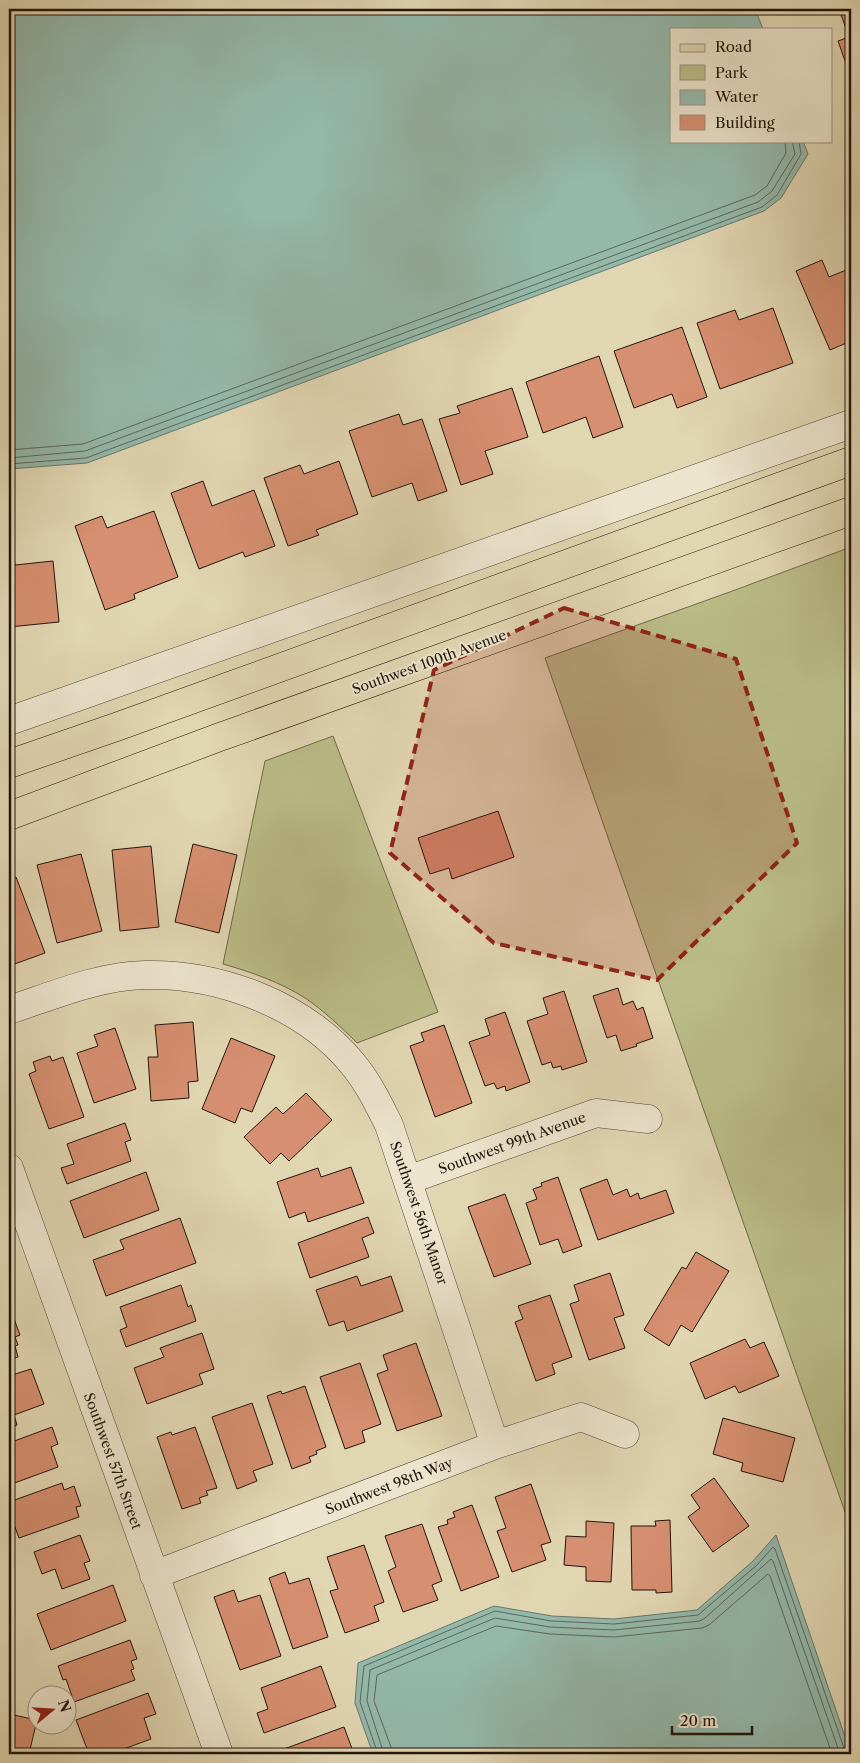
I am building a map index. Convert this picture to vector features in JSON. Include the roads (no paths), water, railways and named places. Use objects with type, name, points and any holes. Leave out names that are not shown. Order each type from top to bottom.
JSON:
[{"type":"main road","points":[[9,764],[851,461]]},
{"type":"main road","name":"Southwest 100th Avenue","points":[[9,816],[226,734],[851,511]]},
{"type":"street","points":[[9,721],[851,424]]},
{"type":"street","name":"Southwest 56th Manor","points":[[9,1010],[106,980],[143,975],[172,976],[241,989],[291,1013],[337,1047],[364,1078],[389,1125],[495,1446]]},
{"type":"street","name":"Southwest 99th Avenue","points":[[408,1180],[596,1113],[648,1119]]},
{"type":"street","name":"Southwest 57th Street","points":[[9,1168],[219,1754]]},
{"type":"street","name":"Southwest 98th Way","points":[[154,1575],[495,1446],[581,1418],[625,1434]]},
{"type":"water","points":[[9,9],[755,9],[763,28],[670,28],[670,142],[803,142],[808,154],[781,198],[764,211],[87,463],[9,469]]},
{"type":"water","points":[[776,1535],[851,1754],[373,1754],[355,1703],[358,1663],[494,1606],[552,1616],[614,1619],[697,1610],[753,1561]]}]
